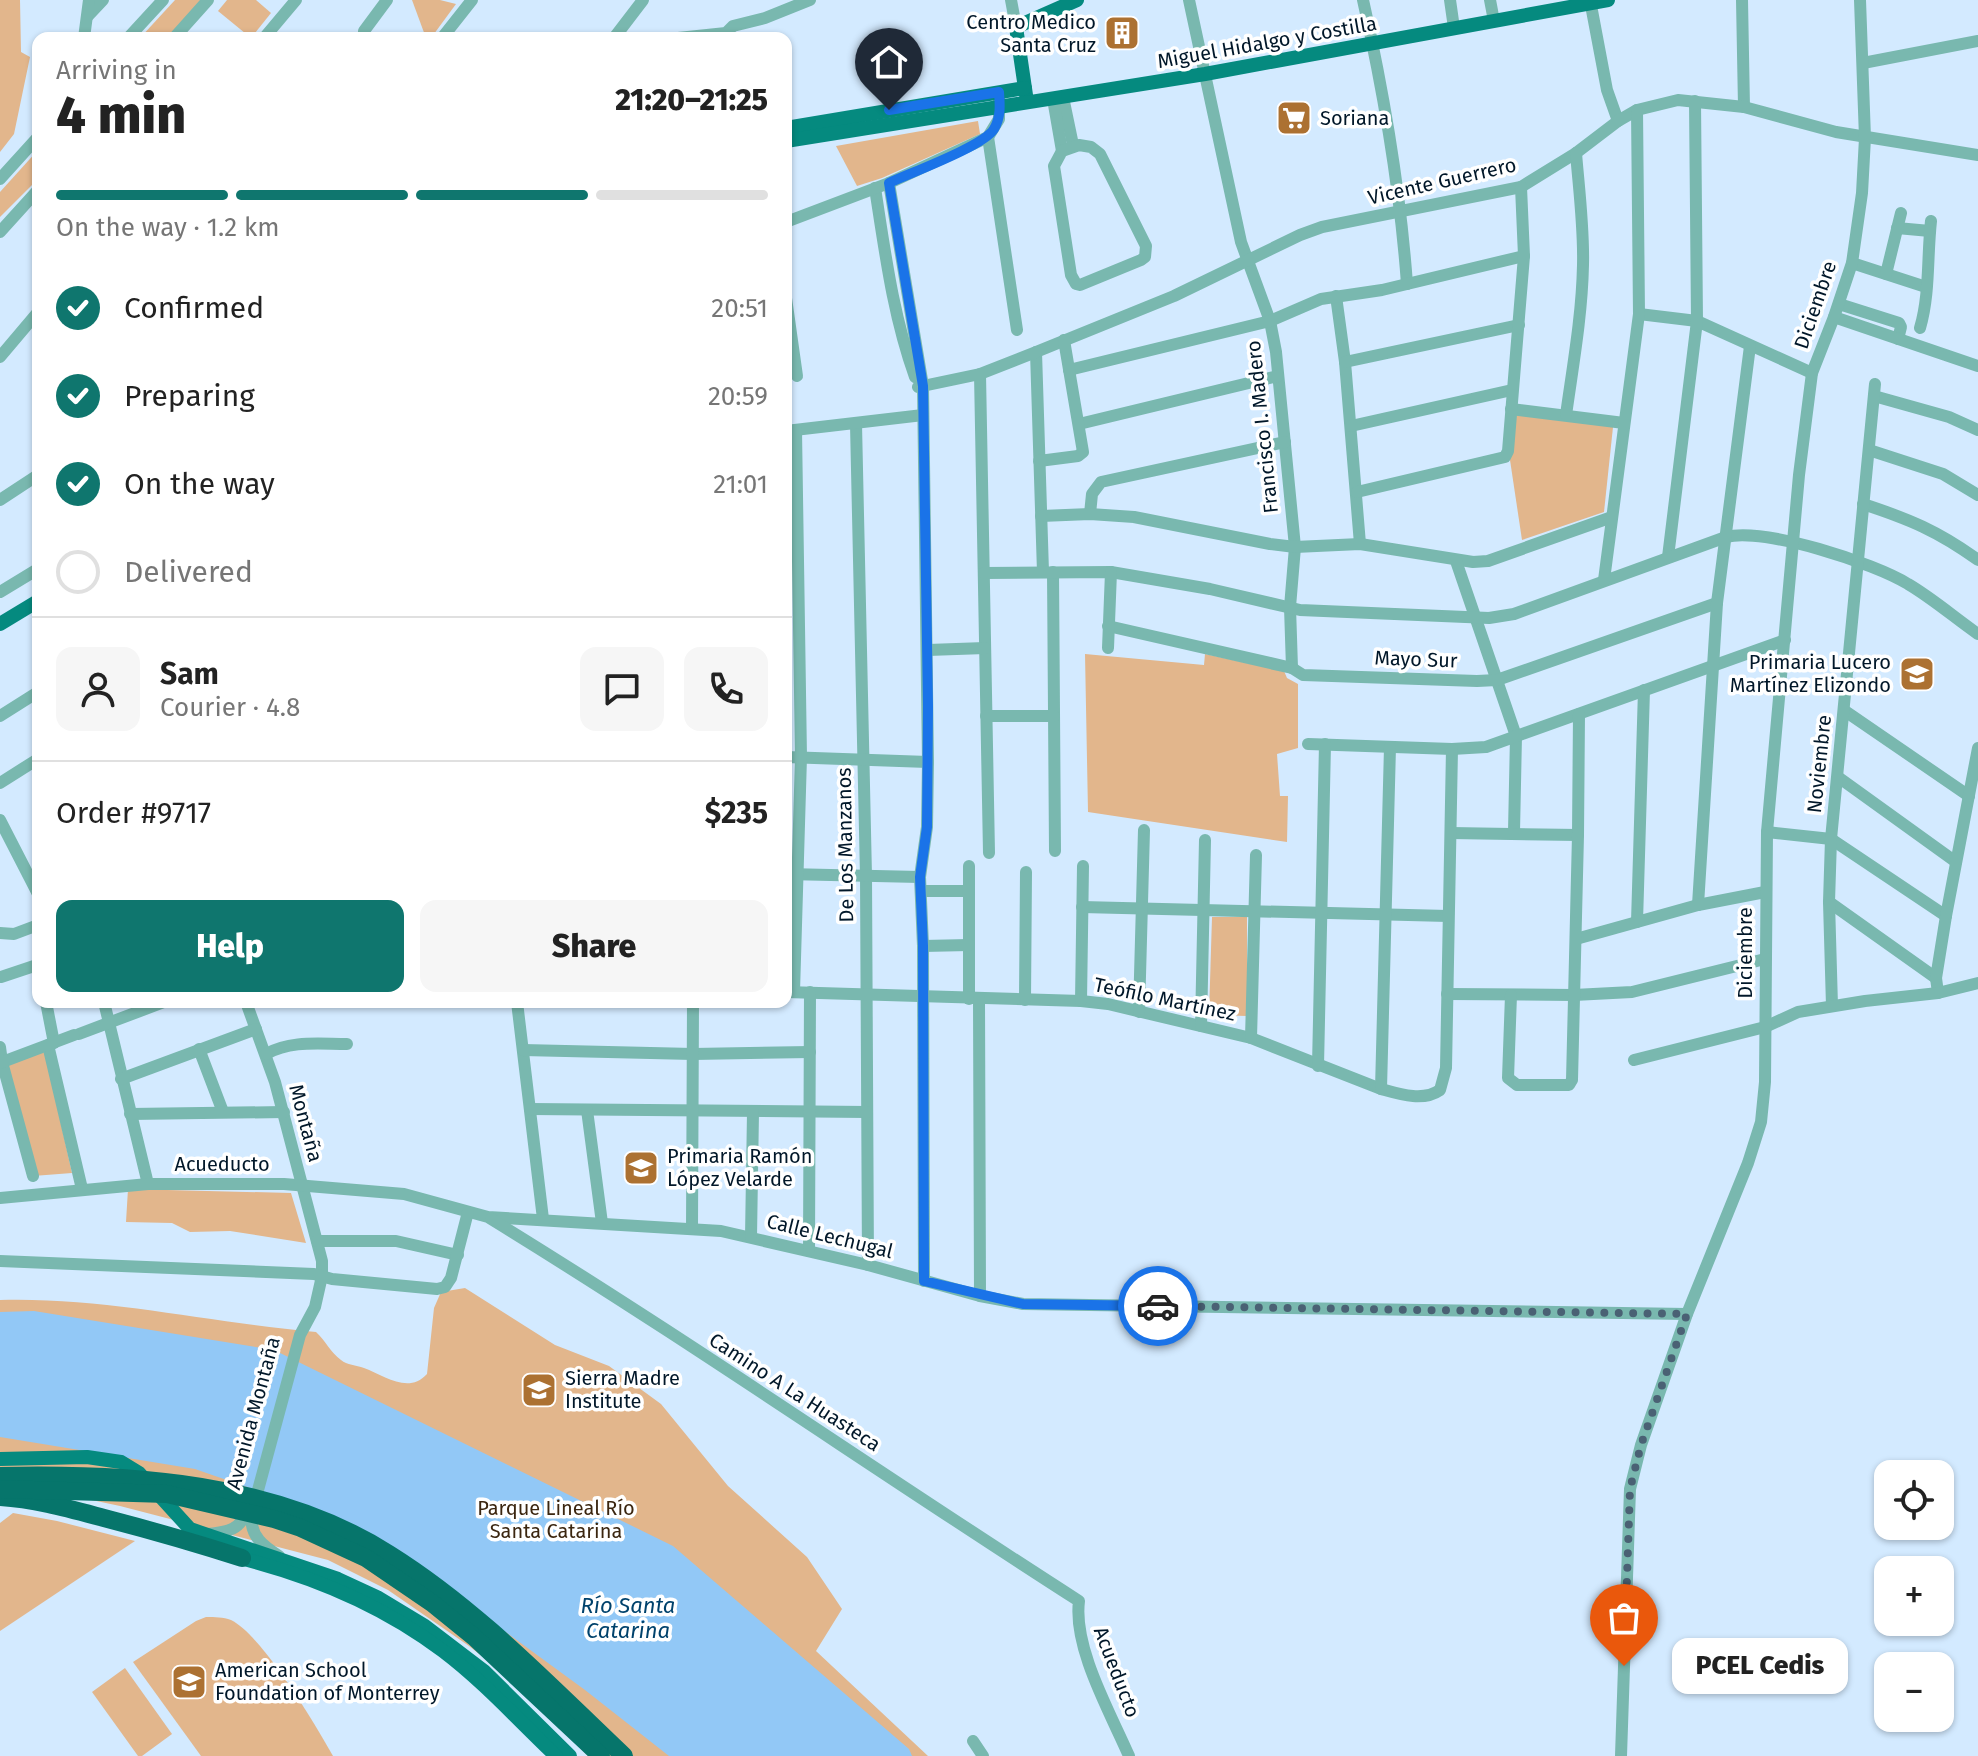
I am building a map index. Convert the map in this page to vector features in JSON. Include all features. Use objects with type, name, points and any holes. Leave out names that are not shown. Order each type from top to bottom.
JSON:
[{"type":"highway","points":[[0,1476],[81,1474],[175,1482],[252,1499],[323,1521],[386,1552],[437,1586],[535,1671],[624,1756]]},
{"type":"highway","points":[[0,1489],[167,1494],[301,1528],[366,1558],[432,1603],[474,1637],[601,1756]]},
{"type":"highway","points":[[0,1497],[88,1513],[179,1537],[242,1558]]},
{"type":"main road","points":[[792,127],[1026,96],[1016,27],[1077,0]]},
{"type":"main road","name":"Miguel Hidalgo y Costilla","points":[[1026,96],[1058,98],[1205,74],[1608,0]]},
{"type":"main road","points":[[792,140],[955,106]]},
{"type":"main road","points":[[0,624],[32,605]]},
{"type":"main road","points":[[0,1459],[87,1457],[121,1462],[139,1473],[197,1532],[281,1558],[364,1591],[425,1626],[484,1671],[570,1756]]},
{"type":"main road","points":[[0,1505],[83,1518],[242,1558],[295,1573],[364,1602],[422,1636],[467,1672],[556,1756]]},
{"type":"street","points":[[85,32],[89,0]]},
{"type":"street","points":[[87,17],[103,0]]},
{"type":"street","points":[[134,32],[163,0]]},
{"type":"street","points":[[179,32],[208,0]]},
{"type":"street","points":[[269,32],[296,0]]},
{"type":"street","points":[[364,31],[387,0]]},
{"type":"street","points":[[447,32],[471,0]]},
{"type":"street","points":[[619,32],[643,0]]},
{"type":"street","points":[[717,32],[810,0]]},
{"type":"street","points":[[1011,0],[1016,27]]},
{"type":"street","name":"Francisco I. Madero","points":[[1189,0],[1241,242],[1270,321],[1295,547],[1290,607],[1292,668]]},
{"type":"street","points":[[1363,0],[1402,212],[1407,284]]},
{"type":"street","points":[[1450,0],[1454,28]]},
{"type":"street","points":[[1490,0],[1494,21]]},
{"type":"street","points":[[1742,0],[1744,107]]},
{"type":"street","name":"Diciembre","points":[[1621,1756],[1630,1489],[1641,1445],[1687,1314],[1739,1189],[1761,1122],[1765,1082],[1767,832],[1805,421],[1812,373],[1852,263],[1865,169],[1860,0]]},
{"type":"street","points":[[1590,2],[1607,90],[1618,121]]},
{"type":"street","points":[[1863,63],[1978,41]]},
{"type":"street","points":[[1058,98],[1067,148],[1054,166],[1071,275],[1076,284],[1085,284],[1141,260],[1145,257],[1146,246],[1100,154],[1091,147],[1067,148]]},
{"type":"street","points":[[792,220],[889,183],[988,137],[999,119],[1000,100]]},
{"type":"street","name":"Vicente Guerrero","points":[[921,389],[980,374],[1036,352],[1174,296],[1322,227],[1521,187],[1637,110],[1678,100],[1744,107],[1865,138],[1978,155]]},
{"type":"street","points":[[1668,557],[1697,321],[1695,101]]},
{"type":"street","points":[[1604,580],[1639,314],[1637,110]]},
{"type":"street","points":[[988,137],[1017,330]]},
{"type":"street","points":[[0,179],[32,144]]},
{"type":"street","points":[[1566,415],[1583,268],[1576,153]]},
{"type":"street","points":[[889,183],[923,415],[928,650],[927,827],[920,877],[924,1281]]},
{"type":"street","points":[[1357,492],[1505,457],[1524,256],[1521,187]]},
{"type":"street","points":[[875,188],[903,345],[921,389]]},
{"type":"street","points":[[0,232],[32,197]]},
{"type":"street","points":[[1886,274],[1901,213]]},
{"type":"street","points":[[1897,228],[1931,226],[1927,299],[1920,328]]},
{"type":"street","points":[[1069,370],[1270,321],[1309,303],[1336,296],[1407,284],[1524,256]]},
{"type":"street","points":[[1852,263],[1926,287]]},
{"type":"street","points":[[1336,296],[1345,362],[1360,544]]},
{"type":"street","points":[[1839,304],[1899,323],[1898,339]]},
{"type":"street","points":[[1639,314],[1697,321],[1812,373]]},
{"type":"street","points":[[1834,317],[1978,366]]},
{"type":"street","points":[[0,357],[32,319]]},
{"type":"street","points":[[1345,362],[1519,325]]},
{"type":"street","points":[[1039,461],[1081,454],[1083,447],[1064,340]]},
{"type":"street","points":[[792,341],[797,376]]},
{"type":"street","points":[[1698,905],[1717,603],[1750,346]]},
{"type":"street","points":[[1036,352],[1041,516],[1048,572],[1054,716],[1055,851]]},
{"type":"street","points":[[980,374],[989,853]]},
{"type":"street","points":[[1079,424],[1278,376]]},
{"type":"street","points":[[1351,426],[1512,390]]},
{"type":"street","name":"Noviembre","points":[[1832,1006],[1831,839],[1874,390],[1978,430]]},
{"type":"street","points":[[1511,409],[1624,423]]},
{"type":"street","points":[[792,430],[923,415]]},
{"type":"street","name":"De Los Manzanos","points":[[856,424],[866,876],[868,1265]]},
{"type":"street","points":[[1090,514],[1092,494],[1101,482],[1285,442]]},
{"type":"street","points":[[1869,450],[1943,474],[1978,495]]},
{"type":"street","points":[[792,463],[801,757],[793,819],[792,874],[920,877]]},
{"type":"street","points":[[0,500],[32,479]]},
{"type":"street","points":[[1863,504],[1912,520],[1940,534],[1978,560]]},
{"type":"street","points":[[1041,516],[1090,514],[1147,518],[1239,539],[1295,547],[1360,544],[1456,561],[1488,561],[1612,517]]},
{"type":"street","points":[[984,573],[1111,572],[1290,607],[1489,618],[1514,614],[1726,537],[1747,534],[1794,542],[1894,576],[1978,634]]},
{"type":"street","points":[[1456,561],[1516,736],[1514,832]]},
{"type":"street","points":[[1108,648],[1111,572]]},
{"type":"street","points":[[0,592],[32,573]]},
{"type":"street","name":"Mayo Sur","points":[[1108,626],[1292,668],[1303,675],[1497,680],[1717,603]]},
{"type":"street","points":[[1308,744],[1452,749],[1486,747],[1785,640]]},
{"type":"street","points":[[928,650],[985,648]]},
{"type":"street","points":[[1637,922],[1644,690]]},
{"type":"street","points":[[0,716],[32,696]]},
{"type":"street","points":[[1845,711],[1969,796]]},
{"type":"street","points":[[1511,995],[1508,1078],[1511,1083],[1569,1085],[1572,1080],[1576,939],[1579,714]]},
{"type":"street","points":[[986,716],[1054,716]]},
{"type":"street","points":[[1318,1066],[1325,744]]},
{"type":"street","points":[[1381,1089],[1390,747]]},
{"type":"street","points":[[1938,993],[1936,978],[1946,916],[1978,748]]},
{"type":"street","points":[[1452,749],[1447,994],[1632,992],[1765,959]]},
{"type":"street","points":[[792,757],[928,762]]},
{"type":"street","points":[[0,783],[32,763]]},
{"type":"street","points":[[1838,777],[1956,862]]},
{"type":"street","points":[[0,820],[32,881]]},
{"type":"street","points":[[1139,1012],[1144,830]]},
{"type":"street","points":[[1767,832],[1831,839],[1946,916]]},
{"type":"street","points":[[1451,833],[1578,835]]},
{"type":"street","points":[[1201,1026],[1205,840]]},
{"type":"street","points":[[1251,1038],[1256,855]]},
{"type":"street","points":[[25,865],[32,863]]},
{"type":"street","points":[[969,866],[980,1296]]},
{"type":"street","points":[[1081,1001],[1083,866]]},
{"type":"street","points":[[1025,1000],[1026,872]]},
{"type":"street","points":[[922,891],[969,891]]},
{"type":"street","points":[[1576,939],[1698,905],[1765,892]]},
{"type":"street","points":[[1829,902],[1936,978]]},
{"type":"street","points":[[1082,907],[1448,916]]},
{"type":"street","points":[[0,933],[14,934],[32,927]]},
{"type":"street","points":[[923,946],[969,945]]},
{"type":"street","points":[[1,977],[32,966]]},
{"type":"street","points":[[1634,1060],[1765,1027],[1798,1012],[1938,993],[1978,983]]},
{"type":"street","name":"Teófilo Martínez","points":[[792,992],[1081,1001],[1251,1038],[1381,1089],[1421,1096],[1440,1090],[1446,1068],[1447,994]]},
{"type":"street","points":[[809,1251],[810,992]]},
{"type":"street","points":[[47,1008],[51,1044],[82,1189]]},
{"type":"street","points":[[105,1008],[148,1184]]},
{"type":"street","points":[[1,1063],[148,1008]]},
{"type":"street","name":"Montaña","points":[[248,1008],[284,1112],[321,1256],[315,1307],[298,1333]]},
{"type":"street","points":[[518,1008],[543,1219]]},
{"type":"street","points":[[692,1229],[693,1008]]},
{"type":"street","points":[[121,1079],[256,1029]]},
{"type":"street","points":[[266,1054],[291,1045],[347,1044]]},
{"type":"street","points":[[0,1047],[1,1063],[33,1176]]},
{"type":"street","points":[[199,1049],[223,1112]]},
{"type":"street","points":[[523,1050],[693,1054],[810,1052]]},
{"type":"street","points":[[530,1109],[867,1112]]},
{"type":"street","points":[[587,1110],[602,1223]]},
{"type":"street","points":[[130,1114],[284,1112]]},
{"type":"street","points":[[751,1237],[753,1112]]},
{"type":"street","name":"Acueducto","points":[[0,1198],[148,1184],[284,1184],[404,1194],[488,1217]]},
{"type":"street","points":[[0,1261],[318,1275],[437,1289],[448,1284],[468,1212]]},
{"type":"street","name":"Calle Lechugal","points":[[488,1217],[721,1231],[1023,1304],[1687,1314]]},
{"type":"street","name":"Camino A La Huasteca","points":[[488,1217],[572,1268],[1079,1601]]},
{"type":"street","points":[[317,1241],[396,1241],[458,1255]]},
{"type":"street","name":"Avenida Montaña","points":[[197,1532],[233,1530],[248,1515],[298,1333]]},
{"type":"street","name":"Avenida Montaña","points":[[248,1515],[256,1538],[281,1558]]},
{"type":"street","name":"Acueducto","points":[[1079,1601],[1077,1619],[1082,1646],[1129,1756]]},
{"type":"street","points":[[973,1741],[983,1756]]},
{"type":"green space","points":[[0,0],[20,0],[21,52],[30,57],[14,134],[0,152]]},
{"type":"green space","points":[[175,0],[201,0],[172,32],[146,32]]},
{"type":"green space","points":[[227,0],[256,0],[271,13],[256,32],[244,32],[218,11]]},
{"type":"green space","points":[[412,0],[440,0],[456,4],[435,32],[424,32]]},
{"type":"green space","points":[[978,121],[980,134],[857,186],[836,146]]},
{"type":"green space","points":[[32,157],[32,185],[0,217],[0,192]]},
{"type":"green space","points":[[1514,414],[1613,427],[1604,512],[1522,540],[1510,460]]},
{"type":"green space","points":[[1085,654],[1204,665],[1205,654],[1284,671],[1287,678],[1298,684],[1298,748],[1277,754],[1280,796],[1288,796],[1287,842],[1088,812]]},
{"type":"green space","points":[[1212,917],[1247,917],[1247,1016],[1209,1015]]},
{"type":"green space","points":[[45,1052],[72,1173],[33,1176],[2,1062]]},
{"type":"green space","points":[[128,1189],[291,1193],[306,1243],[230,1231],[190,1232],[172,1223],[126,1222]]},
{"type":"green space","name":"Parque Lineal Río Santa Catarina","points":[[465,1288],[555,1345],[609,1366],[661,1404],[728,1486],[807,1557],[842,1609],[816,1651],[928,1756],[588,1756],[511,1679],[469,1646],[388,1590],[328,1560],[120,1506],[49,1491],[0,1487],[0,1300],[119,1306],[316,1332],[343,1362],[396,1382],[412,1383],[427,1374],[434,1308],[441,1292]]},
{"type":"green space","points":[[13,1513],[135,1541],[0,1631],[0,1523]]},
{"type":"green space","points":[[206,1617],[231,1620],[257,1643],[287,1682],[333,1756],[201,1756],[133,1662]]},
{"type":"green space","points":[[125,1668],[172,1734],[142,1756],[138,1756],[92,1692]]},
{"type":"water","name":"Río Santa Catarina","points":[[34,1311],[274,1350],[673,1546],[909,1749],[912,1756],[669,1756],[585,1690],[419,1569],[315,1511],[195,1469],[0,1437],[0,1312]]},
{"type":"way so far","points":[[1158,1306],[1687,1314],[1641,1445],[1630,1489],[1624,1666]]},
{"type":"place","name":"Centro Medico Santa Cruz","points":[[1122,33]]},
{"type":"place","name":"Soriana","points":[[1294,118]]},
{"type":"place","name":"Primaria Lucero Martínez Elizondo","points":[[1917,674]]},
{"type":"place","name":"Primaria Ramón López Velarde","points":[[641,1168]]},
{"type":"place","name":"Sierra Madre Institute","points":[[539,1390]]},
{"type":"place","name":"PCEL Cedis","points":[[1624,1666]]},
{"type":"place","name":"American School Foundation of Monterrey","points":[[189,1682]]},
{"type":"route","points":[[889,110],[999,92],[999,119],[988,137],[889,183],[923,386],[928,650],[927,827],[920,877],[924,1281],[1023,1304],[1158,1306]]}]
